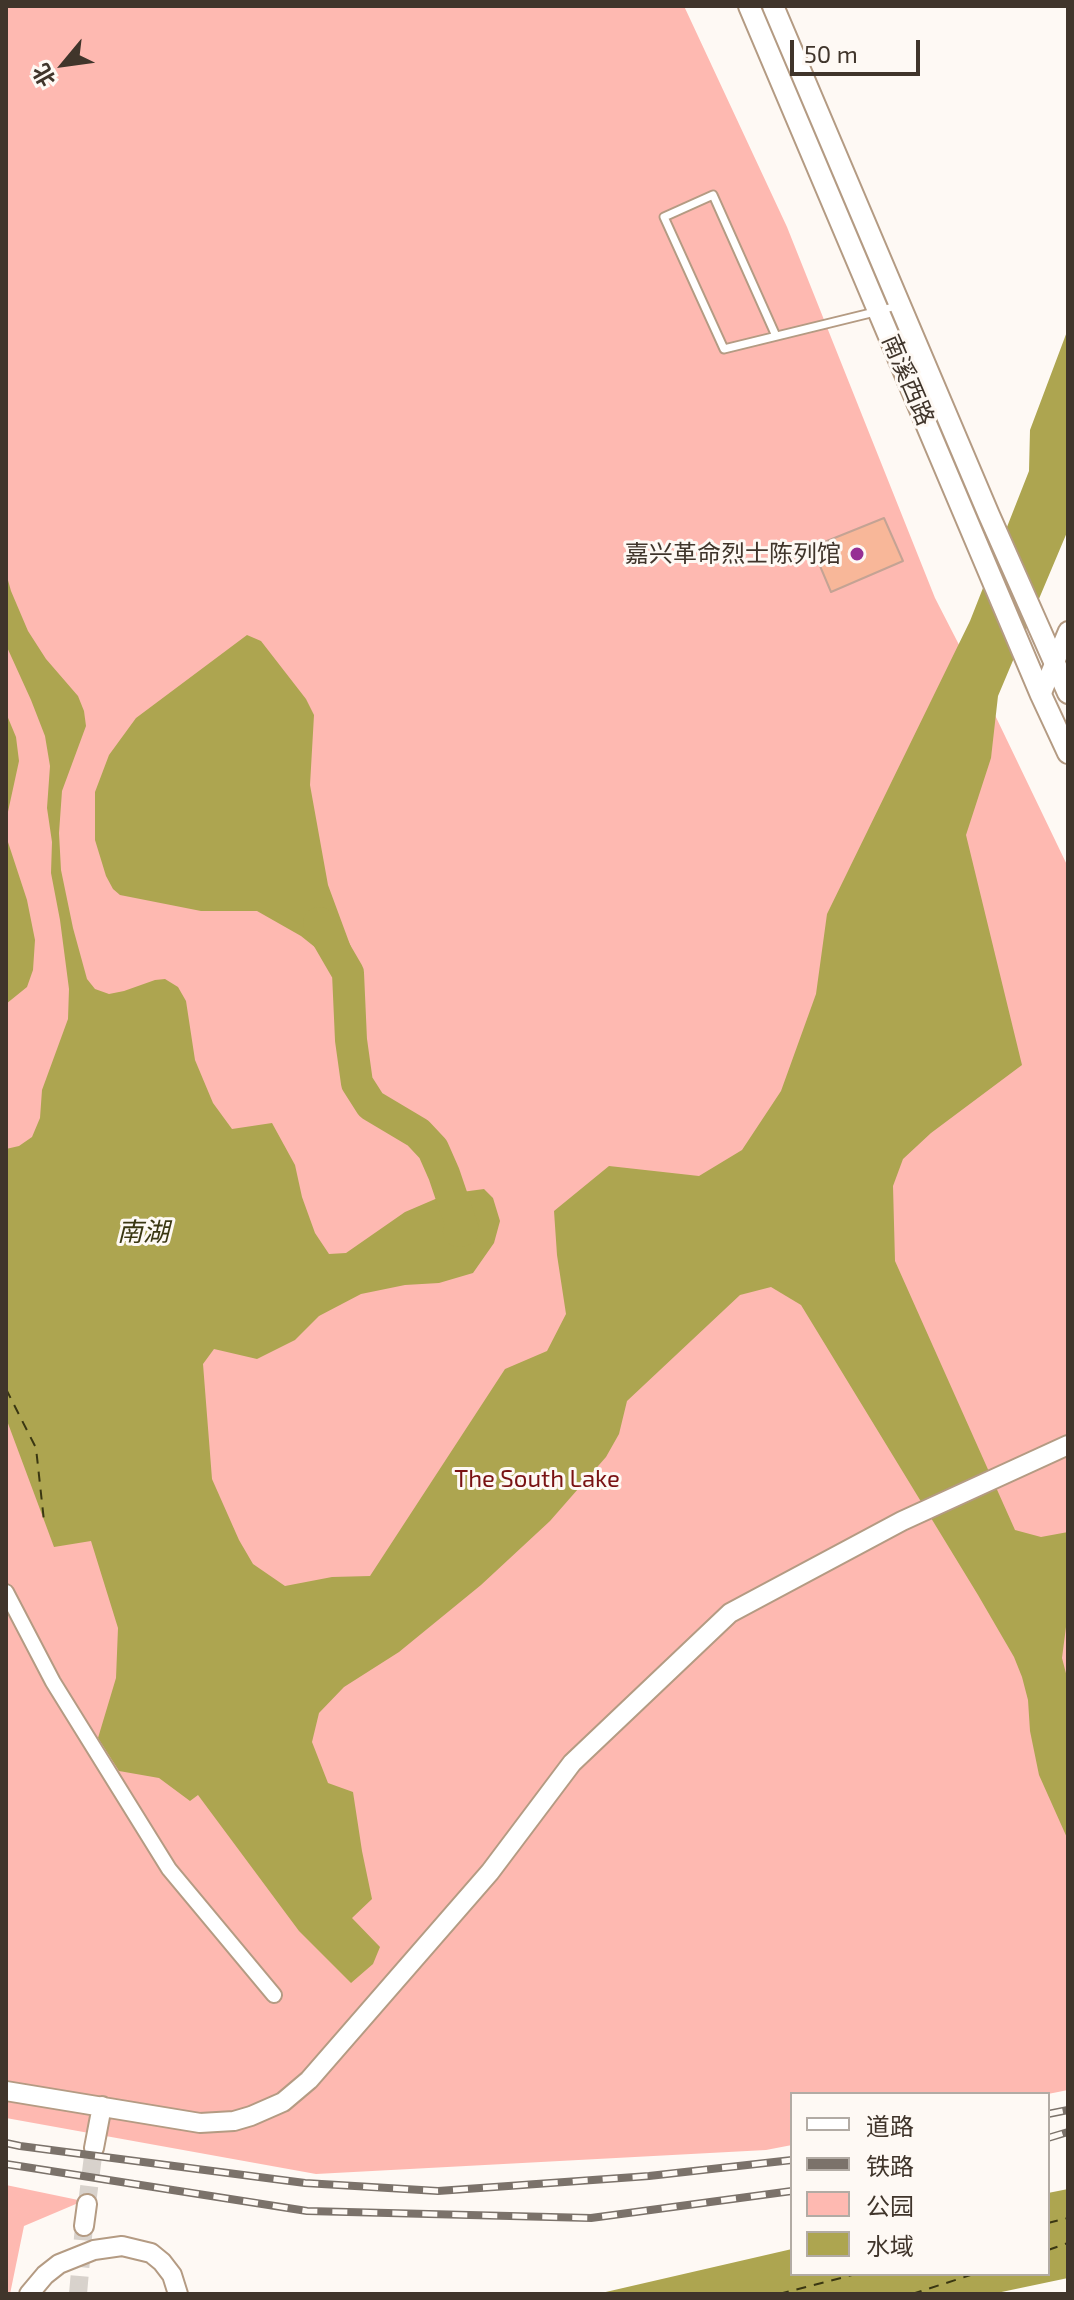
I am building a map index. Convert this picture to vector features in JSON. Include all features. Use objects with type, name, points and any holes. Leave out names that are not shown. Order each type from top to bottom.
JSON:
[{"type":"main road","name":"南溪西路","points":[[749,6],[1068,753]]},
{"type":"main road","name":"南溪西路","points":[[773,6],[1068,693]]},
{"type":"street","points":[[1037,686],[1055,662],[1068,631]]},
{"type":"street","points":[[6,2091],[200,2123],[251,2116],[283,2102],[309,2080],[490,1872],[572,1763],[730,1613],[902,1521],[1068,1445]]},
{"type":"street","points":[[6,1592],[53,1682],[169,1869],[274,1995]]},
{"type":"street","points":[[94,2148],[102,2106]]},
{"type":"street","points":[[84,2226],[87,2204]]},
{"type":"street","points":[[29,2294],[59,2264],[94,2250],[122,2246],[151,2253],[162,2262],[172,2275],[178,2294]]},
{"type":"lane","points":[[776,336],[713,195],[664,217],[724,349],[879,311],[901,304]]},
{"type":"green space","name":"The South Lake","points":[[6,6],[684,6],[787,227],[935,598],[1068,867],[1068,2090],[1050,2094],[790,2092],[790,2145],[766,2150],[316,2174],[6,2118]]},
{"type":"green space","points":[[6,2185],[83,2201],[24,2226],[10,2294],[6,2294]]},
{"type":"water","name":"南湖","points":[[1068,329],[1068,530],[998,696],[991,758],[966,835],[1022,1065],[931,1133],[903,1159],[893,1186],[895,1261],[1015,1530],[1041,1537],[1068,1532],[1068,1623],[1062,1658],[1068,1681],[1068,1840],[1039,1775],[1030,1731],[1028,1700],[1014,1657],[801,1305],[771,1287],[740,1295],[627,1401],[619,1434],[606,1457],[550,1521],[481,1585],[399,1652],[344,1687],[319,1713],[312,1742],[328,1783],[353,1792],[372,1899],[352,1918],[380,1947],[373,1964],[351,1983],[299,1931],[198,1795],[190,1801],[159,1778],[119,1771],[98,1738],[116,1678],[118,1628],[91,1541],[54,1547],[6,1418],[6,1149],[19,1146],[32,1137],[40,1118],[42,1090],[68,1019],[69,989],[51,873],[52,842],[47,808],[50,766],[45,736],[6,645],[6,573],[28,631],[46,659],[78,696],[84,711],[86,726],[62,791],[59,833],[61,870],[87,979],[95,989],[109,994],[155,980],[165,979],[178,987],[186,1001],[195,1060],[213,1103],[232,1129],[272,1123],[295,1165],[315,1233],[329,1254],[346,1253],[405,1212],[447,1194],[484,1189],[493,1198],[500,1221],[494,1243],[473,1273],[439,1283],[405,1285],[361,1294],[319,1316],[295,1340],[257,1359],[214,1349],[203,1364],[212,1479],[253,1564],[285,1586],[332,1577],[370,1576],[505,1369],[547,1351],[566,1314],[554,1211],[609,1166],[699,1176],[742,1150],[781,1091],[816,994],[827,914],[970,621],[1029,471],[1030,430]]},
{"type":"water","points":[[247,635],[261,641],[306,699],[314,715],[310,785],[328,885],[352,950],[336,964],[301,936],[257,911],[201,911],[120,895],[106,876],[95,840],[95,792],[109,755],[136,718]]},
{"type":"water","points":[[6,713],[16,737],[19,761],[6,821]]},
{"type":"water","points":[[6,836],[27,900],[35,940],[33,970],[27,987],[6,1004]]},
{"type":"water","points":[[1068,2189],[1068,2278],[992,2294],[597,2294],[790,2249],[790,2276],[1050,2276],[1050,2193]]},
{"type":"building","name":"嘉兴革命烈士陈列馆","points":[[884,518],[903,561],[831,592],[812,547]]},
{"type":"waterway","points":[[319,923],[348,973],[351,1040],[357,1083],[371,1105],[418,1133],[433,1149],[463,1230],[459,1231]]},
{"type":"ferry route","points":[[6,1389],[36,1448],[44,1521]]},
{"type":"ferry route","points":[[1050,2222],[1068,2218]]},
{"type":"ferry route","points":[[1050,2249],[1068,2243]]},
{"type":"ferry route","points":[[779,2294],[848,2276]]},
{"type":"ferry route","points":[[912,2294],[968,2276]]},
{"type":"tunnel","points":[[87,2204],[94,2148]]},
{"type":"tunnel","points":[[78,2294],[84,2226]]},
{"type":"railway","points":[[1050,2114],[1068,2110]]},
{"type":"railway","points":[[1050,2137],[1068,2132]]},
{"type":"railway","points":[[6,2143],[305,2183],[438,2191],[649,2176],[790,2160]]},
{"type":"railway","points":[[6,2164],[307,2211],[591,2218],[790,2191]]},
{"type":"place","name":"嘉兴革命烈士陈列馆","points":[[857,554]]}]
